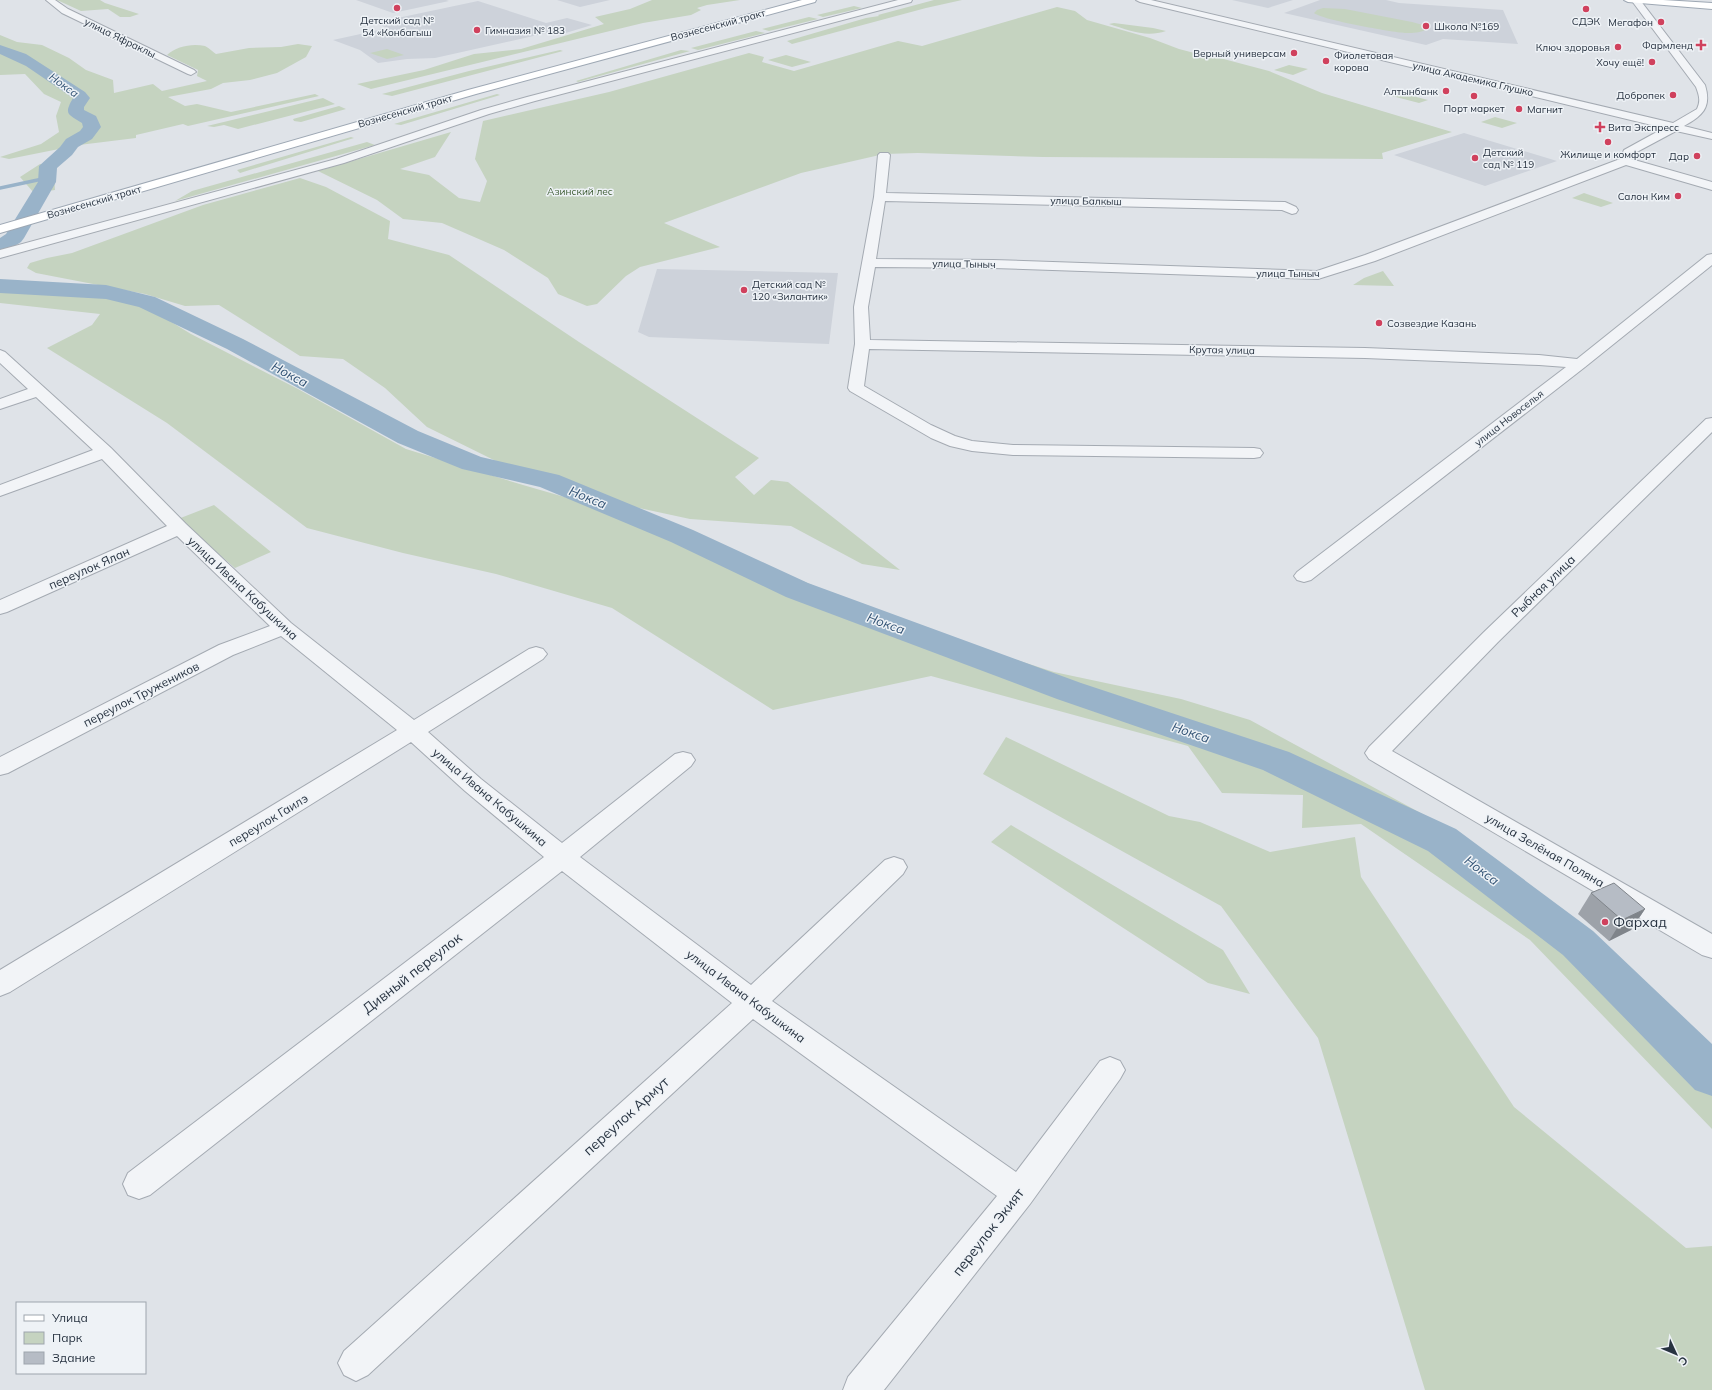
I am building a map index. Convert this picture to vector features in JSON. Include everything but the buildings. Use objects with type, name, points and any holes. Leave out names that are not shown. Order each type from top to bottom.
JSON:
[{"type":"main road","name":"Вознесенский тракт","points":[[164,171],[460,86],[786,0]]},
{"type":"main road","name":"Вознесенский тракт","points":[[0,229],[472,92],[812,0]]},
{"type":"main road","points":[[1628,0],[1712,5]]},
{"type":"main road","points":[[1651,0],[1712,5]]},
{"type":"main road","name":"Вознесенский тракт","points":[[0,216],[76,196]]},
{"type":"street","name":"улица Яфраклы","points":[[50,0],[65,11],[191,72]]},
{"type":"street","points":[[0,254],[340,161],[515,103],[908,0]]},
{"type":"street","name":"улица Академика Глушко","points":[[1140,0],[1712,136]]},
{"type":"street","name":"улица Тыныч","points":[[868,263],[1001,264],[1318,275],[1370,258],[1625,161],[1628,152],[1675,127],[1704,109],[1705,98],[1701,87],[1636,0]]},
{"type":"street","points":[[884,155],[880,197],[868,263],[862,308],[863,344],[856,388],[910,420],[951,440],[986,447],[1013,450],[1254,453]]},
{"type":"street","points":[[1625,161],[1712,186]]},
{"type":"street","name":"улица Балкыш","points":[[880,197],[1285,206],[1292,210]]},
{"type":"street","name":"улица Новоселья","points":[[1304,576],[1580,364],[1712,258]]},
{"type":"street","name":"Крутая улица","points":[[863,344],[1365,353],[1540,360],[1580,364]]},
{"type":"street","name":"улица Ивана Кабушкина","points":[[0,355],[105,452],[179,528],[284,628],[413,731],[473,785],[562,857],[752,1002],[1019,1193]]},
{"type":"street","points":[[0,404],[39,391]]},
{"type":"street","name":"Рыбная улица","points":[[1377,753],[1491,636],[1712,423]]},
{"type":"street","points":[[0,491],[105,452]]},
{"type":"street","name":"переулок Ялан","points":[[0,608],[179,528]]},
{"type":"street","name":"переулок Тружеников","points":[[0,767],[226,650],[284,628]]},
{"type":"street","name":"переулок Гаилэ","points":[[0,984],[536,654]]},
{"type":"street","name":"улица Зелёная Поляна","points":[[1377,753],[1712,947]]},
{"type":"street","name":"Дивный переулок","points":[[139,1184],[562,857],[682,760]]},
{"type":"street","name":"переулок Армут","points":[[356,1362],[752,1002],[894,867]]},
{"type":"street","name":"переулок Экият","points":[[861,1390],[1019,1193],[1110,1070]]},
{"type":"shaded area","name":"Детский сад № 54 «Конбагыш","points":[[356,0],[446,0],[449,1],[393,13]]},
{"type":"shaded area","points":[[557,0],[610,0],[580,7]]},
{"type":"shaded area","points":[[1232,0],[1293,0],[1268,8]]},
{"type":"shaded area","name":"Школа №169","points":[[1320,0],[1386,0],[1399,3],[1503,10],[1518,44],[1443,39],[1426,45],[1284,13]]},
{"type":"shaded area","name":"Гимназия № 183","points":[[478,1],[546,23],[567,18],[592,25],[559,35],[551,32],[435,58],[407,59],[378,63],[360,50],[333,40],[388,28],[374,23]]},
{"type":"shaded area","name":"Детский сад № 119","points":[[1464,133],[1557,161],[1485,186],[1394,155]]},
{"type":"shaded area","name":"Детский сад № 120 «Зилантик»","points":[[657,269],[838,273],[829,344],[649,337],[638,332]]},
{"type":"green space","points":[[57,0],[100,0],[139,14],[130,17],[120,17],[108,9],[81,11]]},
{"type":"green space","points":[[652,0],[740,0],[697,8],[701,10],[691,15],[643,23],[371,89],[357,84],[424,70],[474,54],[521,49],[604,24],[595,17],[630,9]]},
{"type":"green space","points":[[934,0],[962,0],[926,8],[792,44],[787,41],[866,18],[879,16],[878,15]]},
{"type":"green space","points":[[854,6],[862,8],[823,17],[817,15]]},
{"type":"green space","name":"Азинский лес","points":[[1057,7],[1075,11],[1087,20],[1150,38],[1179,49],[1269,71],[1322,93],[1452,132],[1382,153],[1383,159],[1043,157],[918,153],[884,154],[801,173],[664,223],[720,247],[640,267],[626,276],[597,304],[587,306],[558,294],[548,278],[504,250],[442,223],[403,219],[377,200],[318,171],[451,132],[435,157],[400,169],[429,175],[459,198],[480,202],[487,181],[475,159],[483,121],[609,92],[749,53],[764,57],[762,62],[794,71],[898,41],[922,46]]},
{"type":"green space","points":[[1323,8],[1345,9],[1412,22],[1423,25],[1427,29],[1405,33],[1343,22],[1314,13]]},
{"type":"green space","points":[[809,17],[818,19],[769,31],[762,29]]},
{"type":"green space","points":[[1114,23],[1166,31],[1151,34],[1130,31],[1109,24]]},
{"type":"green space","points":[[756,31],[765,33],[698,50],[691,48]]},
{"type":"green space","points":[[0,35],[17,42],[42,45],[69,58],[86,70],[113,80],[114,93],[153,84],[162,91],[207,81],[197,76],[198,70],[167,55],[180,47],[195,45],[205,46],[216,54],[249,48],[281,47],[298,44],[312,46],[306,57],[277,73],[250,80],[223,83],[211,89],[168,97],[185,106],[197,104],[231,112],[315,94],[319,96],[188,126],[183,124],[136,135],[136,138],[79,145],[9,159],[0,157],[41,144],[59,132],[56,116],[61,102],[44,94],[25,74],[0,75]]},
{"type":"green space","points":[[387,49],[404,55],[387,59],[370,53]]},
{"type":"green space","points":[[560,50],[563,51],[392,96],[382,94],[469,71]]},
{"type":"green space","points":[[681,50],[690,51],[578,82],[576,81]]},
{"type":"green space","points":[[786,55],[811,62],[792,67],[768,60]]},
{"type":"green space","points":[[1289,65],[1308,69],[1293,75],[1274,70]]},
{"type":"green space","points":[[1401,93],[1428,100],[1419,103],[1392,96]]},
{"type":"green space","points":[[497,94],[500,95],[401,125],[394,124]]},
{"type":"green space","points":[[323,98],[335,104],[238,129],[224,125],[214,127],[207,126]]},
{"type":"green space","points":[[339,106],[346,109],[301,122],[294,121],[293,119]]},
{"type":"green space","points":[[1495,117],[1517,123],[1502,128],[1481,122]]},
{"type":"green space","points":[[351,137],[354,138],[240,173],[237,170]]},
{"type":"green space","points":[[367,142],[375,145],[175,201],[192,191]]},
{"type":"green space","points":[[40,164],[54,164],[55,190],[34,193],[20,177]]},
{"type":"green space","points":[[300,178],[326,187],[390,221],[388,239],[449,255],[579,342],[759,458],[735,477],[754,495],[771,480],[788,482],[900,570],[862,564],[791,526],[690,519],[579,495],[526,476],[427,427],[385,388],[343,359],[300,356],[219,305],[185,306],[145,294],[36,273],[27,268],[30,263],[72,253],[203,205]]},
{"type":"green space","points":[[1584,193],[1613,203],[1601,207],[1572,198]]},
{"type":"green space","points":[[1383,271],[1394,286],[1353,285],[1364,278]]},
{"type":"green space","points":[[0,289],[102,295],[142,304],[191,334],[298,389],[406,449],[523,485],[696,535],[833,594],[932,633],[1054,672],[1181,699],[1250,720],[1428,817],[1583,940],[1712,1065],[1712,1129],[1530,940],[1361,824],[1302,828],[1303,795],[1222,793],[1188,746],[931,676],[773,710],[612,608],[496,574],[403,553],[307,528],[167,423],[47,348],[92,325],[100,314],[0,303]]},
{"type":"green space","points":[[214,505],[271,552],[235,568],[178,519]]},
{"type":"green space","points":[[1006,737],[1169,816],[1200,822],[1270,852],[1355,837],[1361,877],[1514,1107],[1686,1248],[1712,1246],[1712,1390],[1425,1390],[1318,1038],[1221,906],[983,774]]},
{"type":"green space","points":[[1011,825],[1223,950],[1250,994],[1208,983],[991,842]]},
{"type":"waterway","name":"Нокса","points":[[0,49],[21,57],[79,95],[82,98],[76,107],[76,112],[90,120],[92,127],[86,135],[72,143],[66,151],[48,166],[47,182],[39,196],[14,238],[0,247]]},
{"type":"waterway","points":[[0,188],[47,178]]},
{"type":"waterway","name":"Нокса","points":[[0,286],[106,292],[147,302],[235,344],[408,437],[472,463],[549,481],[682,536],[797,590],[1069,691],[1276,761],[1442,840],[1578,943],[1712,1075]]},
{"type":"place","name":"Детский сад № 54 «Конбагыш","points":[[397,8]]},
{"type":"place","name":"СДЭК","points":[[1586,9]]},
{"type":"place","name":"Мегафон","points":[[1661,22]]},
{"type":"place","name":"Школа №169","points":[[1426,26]]},
{"type":"place","name":"Гимназия № 183","points":[[477,30]]},
{"type":"place","name":"Фармленд","points":[[1701,45]]},
{"type":"place","name":"Ключ здоровья","points":[[1618,47]]},
{"type":"place","name":"Верный универсам","points":[[1294,53]]},
{"type":"place","name":"Фиолетовая корова","points":[[1326,61]]},
{"type":"place","name":"Хочу ещё!","points":[[1652,62]]},
{"type":"place","name":"Алтынбанк","points":[[1446,91]]},
{"type":"place","name":"Добропек","points":[[1673,95]]},
{"type":"place","name":"Порт маркет","points":[[1474,96]]},
{"type":"place","name":"Магнит","points":[[1519,109]]},
{"type":"place","name":"Вита Экспресс","points":[[1600,127]]},
{"type":"place","name":"Жилище и комфорт","points":[[1608,142]]},
{"type":"place","name":"Дар","points":[[1697,156]]},
{"type":"place","name":"Детский сад № 119","points":[[1475,158]]},
{"type":"place","name":"Салон Ким","points":[[1678,196]]},
{"type":"place","name":"Детский сад № 120 «Зилантик»","points":[[744,290]]},
{"type":"place","name":"Созвездие Казань","points":[[1379,323]]},
{"type":"place","name":"Фархад","points":[[1605,922]]}]
